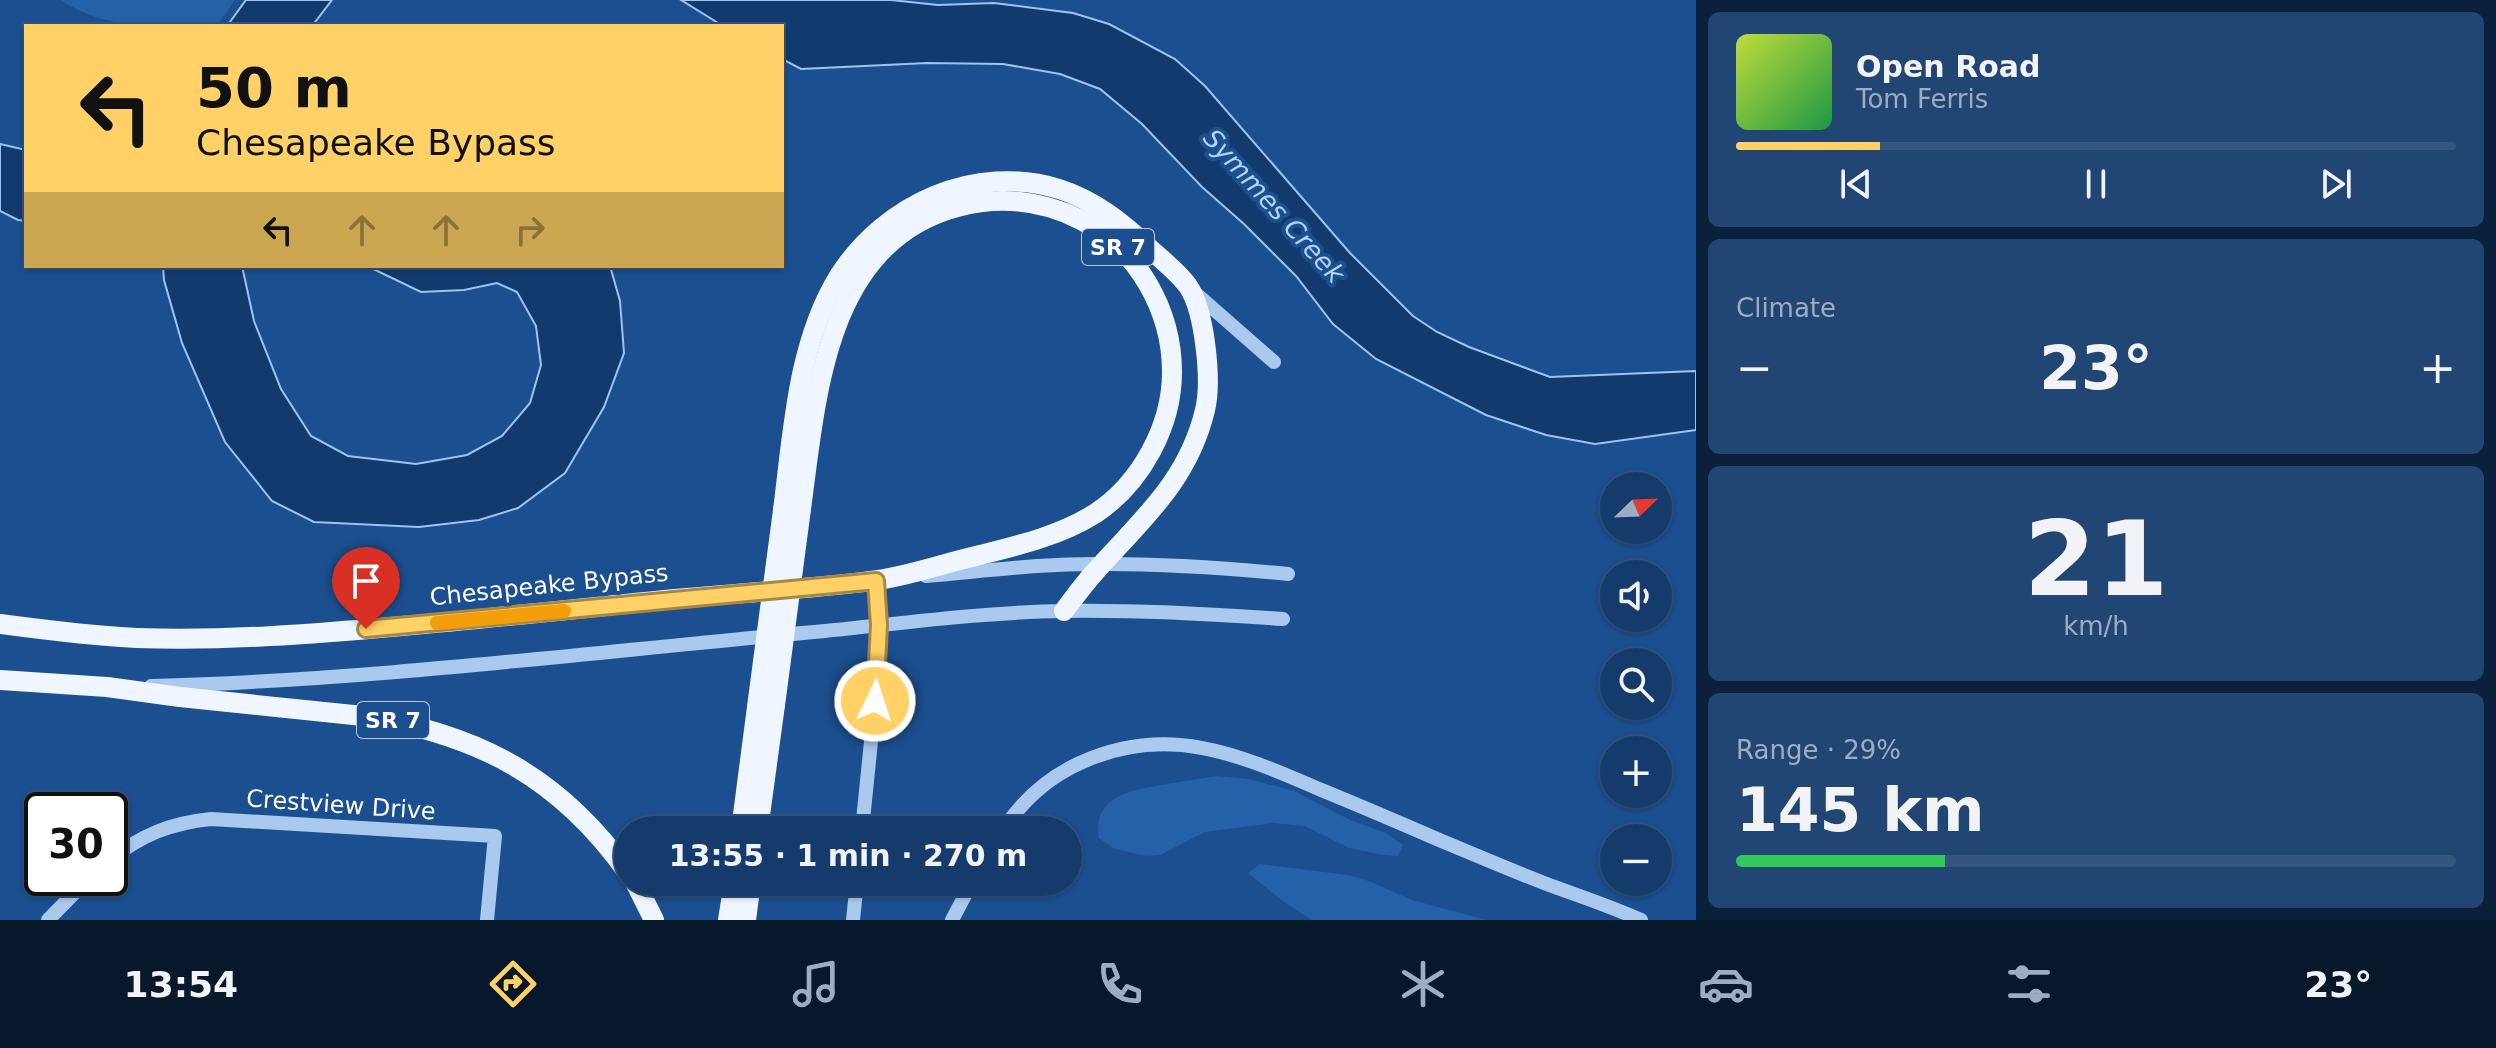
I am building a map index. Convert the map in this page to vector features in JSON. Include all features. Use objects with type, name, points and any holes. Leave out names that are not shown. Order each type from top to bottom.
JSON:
[{"type":"main road","points":[[792,510],[802,381],[825,304],[846,267],[868,238],[909,207],[982,182],[1009,180],[1060,190],[1086,200],[1112,216],[1190,289],[1204,338],[1208,373],[1205,408],[1199,430],[1192,451],[1170,489],[1064,611]]},
{"type":"main road","name":"SR 7","points":[[759,816],[766,706],[792,510],[831,340],[849,297],[885,247],[923,220],[945,210],[989,201],[1014,201],[1067,212],[1094,226],[1113,242],[1147,282],[1168,332],[1172,390],[1166,419],[1140,469],[1126,488],[1095,514],[1055,533],[876,581]]},
{"type":"main road","name":"Chesapeake Bypass","points":[[1,624],[134,637],[200,639],[486,618],[876,581]]},
{"type":"main road","name":"SR 7","points":[[6,681],[107,687],[363,716],[393,720],[453,737],[504,760],[551,790],[576,810],[614,855]]},
{"type":"main road","points":[[744,816],[766,706]]},
{"type":"main road","points":[[642,896],[654,920]]},
{"type":"main road","points":[[728,920],[732,896]]},
{"type":"main road","points":[[746,920],[749,896]]},
{"type":"street","points":[[1190,289],[1274,362]]},
{"type":"street","name":"Chesapeake Bypass","points":[[876,581],[1102,564],[1229,568],[1288,574]]},
{"type":"street","points":[[863,816],[878,673],[876,581]]},
{"type":"street","points":[[107,687],[231,684],[369,675],[879,625],[1064,611],[1283,619]]},
{"type":"street","points":[[1014,816],[1050,780],[1097,755],[1148,743],[1199,746],[1250,759],[1515,872],[1641,920]]},
{"type":"street","name":"Crestview Drive","points":[[128,847],[140,838],[175,823],[211,819],[495,836],[487,920]]},
{"type":"street","points":[[48,920],[71,896]]},
{"type":"street","points":[[853,920],[856,896]]},
{"type":"street","points":[[952,920],[965,896]]},
{"type":"shaded area","points":[[61,0],[235,0],[218,24],[130,24],[97,18]]},
{"type":"shaded area","points":[[1217,776],[1249,779],[1294,791],[1350,820],[1386,833],[1403,845],[1398,856],[1383,855],[1349,848],[1305,826],[1273,823],[1205,832],[1160,855],[1145,856],[1113,848],[1099,838],[1102,812],[1118,797],[1141,789]]},
{"type":"shaded area","points":[[1260,864],[1348,875],[1412,900],[1486,920],[1312,920],[1248,873]]},
{"type":"water","points":[[246,0],[332,0],[314,24],[228,24]]},
{"type":"water","name":"Symmes Creek","points":[[681,0],[891,0],[938,5],[994,3],[1073,13],[1109,24],[1175,59],[1205,86],[1350,253],[1413,316],[1469,347],[1550,377],[1696,371],[1696,430],[1595,444],[1546,435],[1486,415],[1376,359],[1333,324],[1296,276],[1202,187],[1142,124],[1100,89],[1060,74],[1003,64],[927,63],[801,69],[784,60],[784,24],[720,24]]},
{"type":"water","points":[[0,144],[24,150],[24,221],[0,211]]},
{"type":"water","points":[[163,268],[242,268],[254,321],[281,389],[311,436],[348,456],[416,464],[467,455],[502,436],[530,403],[541,365],[536,326],[517,292],[497,283],[464,290],[421,292],[371,268],[611,268],[620,301],[624,353],[604,407],[565,473],[518,508],[479,520],[419,527],[314,522],[272,501],[225,442],[182,343]]},
{"type":"slow traffic","points":[[437,623],[564,611]]},
{"type":"route","points":[[366,629],[876,581],[879,625],[875,701]]}]
